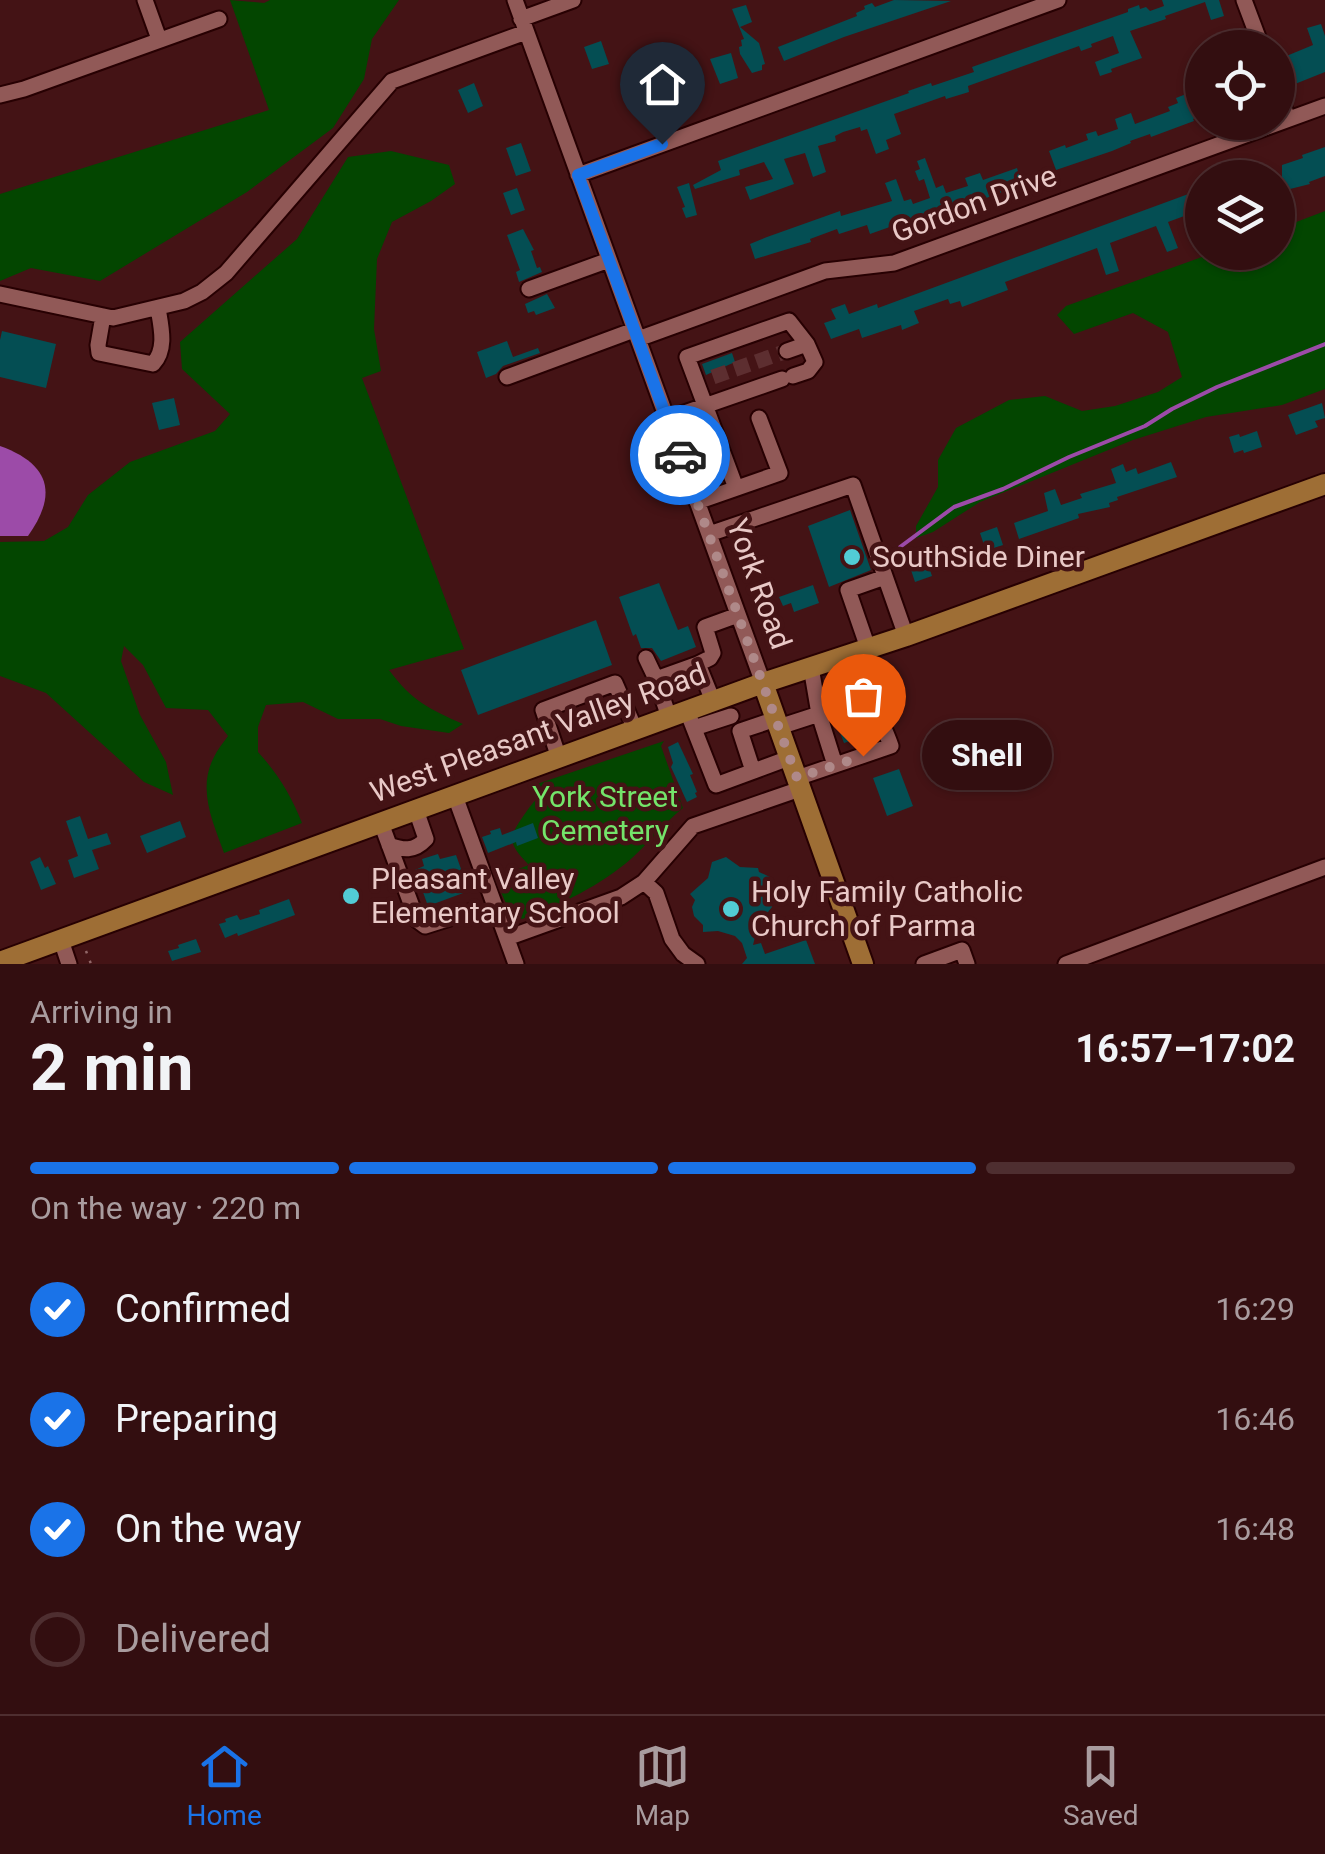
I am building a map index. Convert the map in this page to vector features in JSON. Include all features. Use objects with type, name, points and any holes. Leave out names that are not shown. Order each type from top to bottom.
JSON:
[{"type":"main road","name":"West Pleasant Valley Road","points":[[0,962],[635,729],[683,719],[762,683],[906,636],[1325,484]]},
{"type":"main road","name":"York Road","points":[[762,683],[863,964]]},
{"type":"street","points":[[145,0],[159,40]]},
{"type":"street","name":"York Road","points":[[515,0],[762,683]]},
{"type":"street","points":[[0,294],[113,318],[184,301],[202,292],[226,273],[392,81],[523,26],[573,0]]},
{"type":"street","points":[[578,175],[1058,0]]},
{"type":"street","points":[[1244,0],[1255,30]]},
{"type":"street","points":[[0,95],[219,19]]},
{"type":"street","name":"Gordon Drive","points":[[1295,117],[1325,106]]},
{"type":"street","name":"Gordon Drive","points":[[507,377],[636,335],[750,317],[825,271],[894,263],[1233,140]]},
{"type":"street","points":[[529,290],[609,260]]},
{"type":"street","points":[[103,316],[100,353],[153,364],[162,344],[158,308]]},
{"type":"street","points":[[667,420],[707,405],[808,371],[815,362],[789,321],[750,317],[687,358],[706,380],[707,405],[736,488]]},
{"type":"street","points":[[787,351],[807,344]]},
{"type":"street","points":[[697,502],[780,473],[759,418]]},
{"type":"street","points":[[708,534],[853,485],[906,636]]},
{"type":"street","points":[[506,938],[621,896],[644,882],[693,826],[891,746],[881,717],[860,682],[860,651],[848,590],[885,576]]},
{"type":"street","points":[[656,679],[710,658],[705,627],[738,615]]},
{"type":"street","points":[[646,658],[716,784],[789,758]]},
{"type":"street","points":[[698,664],[740,731],[753,771]]},
{"type":"street","points":[[812,667],[835,766]]},
{"type":"street","points":[[560,758],[543,710],[615,683],[635,729]]},
{"type":"street","points":[[740,731],[820,714]]},
{"type":"street","points":[[455,796],[516,964]]},
{"type":"street","points":[[389,844],[412,849],[426,839],[416,810]]},
{"type":"street","points":[[381,823],[417,920],[425,926],[469,912]]},
{"type":"street","points":[[1066,964],[1325,867]]},
{"type":"street","points":[[644,882],[656,893],[672,938],[683,954],[698,964]]},
{"type":"street","points":[[61,940],[70,964]]},
{"type":"street","points":[[924,964],[962,950],[967,964]]},
{"type":"path","points":[[86,951],[91,964]]},
{"type":"green space","points":[[230,0],[399,0],[372,39],[364,79],[333,128],[247,192],[100,281],[31,268],[0,281],[0,194],[269,110]]},
{"type":"green space","points":[[391,151],[449,165],[455,184],[392,222],[377,259],[374,329],[381,371],[362,378],[464,649],[389,670],[422,703],[463,724],[449,733],[380,719],[338,719],[303,702],[266,705],[258,727],[258,752],[283,785],[302,823],[224,853],[208,805],[207,781],[214,757],[228,736],[208,710],[166,708],[143,665],[124,646],[121,661],[140,715],[166,762],[173,795],[144,782],[46,693],[0,676],[0,542],[44,541],[68,527],[88,495],[130,462],[215,431],[230,414],[182,369],[180,342],[297,239],[348,157]]},
{"type":"green space","points":[[1325,211],[1325,389],[1282,405],[1206,417],[1133,440],[980,502],[933,532],[916,538],[916,526],[938,487],[938,460],[956,428],[1009,400],[1045,396],[1082,411],[1115,406],[1158,392],[1182,377],[1168,332],[1133,313],[1074,334],[1057,315],[1066,306],[1185,263],[1185,270],[1295,270],[1295,222]]},
{"type":"green space","name":"York Street Cemetery","points":[[664,741],[661,746],[683,808],[632,858],[594,886],[522,919],[510,913],[495,878],[529,865],[517,852],[513,836],[524,815],[541,796],[537,784]]},
{"type":"shaded area","points":[[0,446],[30,462],[44,482],[43,507],[28,536],[0,536]]},
{"type":"building","points":[[894,0],[951,1],[784,61],[778,47],[857,16],[864,6],[872,3],[875,7]]},
{"type":"building","points":[[1162,0],[1219,0],[1224,16],[1211,20],[1205,2],[1130,31],[1142,58],[1100,76],[1095,62],[1119,53],[1113,36],[1081,51],[1079,46],[968,86],[969,92],[894,114],[901,134],[886,140],[889,149],[876,154],[867,129],[843,132],[835,136],[836,141],[818,146],[826,172],[813,177],[805,153],[784,159],[794,184],[750,200],[745,187],[773,179],[764,162],[739,170],[740,175],[695,189],[693,185],[721,170],[718,161],[931,83],[932,86],[974,72],[972,67],[1139,5],[1140,9],[1146,7],[1150,11],[1164,6]]},
{"type":"building","points":[[746,5],[752,22],[740,27],[759,43],[765,64],[762,70],[752,73],[740,54],[744,39],[732,9]]},
{"type":"building","points":[[1321,24],[1325,72],[1295,84],[1295,52],[1313,45],[1307,28]]},
{"type":"building","points":[[601,41],[609,64],[592,69],[584,47]]},
{"type":"building","points":[[731,53],[738,78],[720,84],[710,59]]},
{"type":"building","points":[[474,83],[483,106],[468,113],[458,90]]},
{"type":"building","points":[[1185,94],[1185,124],[1056,170],[1049,151],[1088,140],[1086,134],[1096,131],[1098,136],[1118,129],[1115,119],[1131,113],[1135,124],[1170,111],[1168,107],[1178,103],[1176,98]]},
{"type":"building","points":[[521,143],[531,171],[516,176],[506,148]]},
{"type":"building","points":[[1325,147],[1325,176],[1295,188],[1295,161]]},
{"type":"building","points":[[925,158],[936,188],[943,185],[946,193],[968,186],[965,178],[980,173],[983,180],[1017,168],[1022,185],[903,228],[901,223],[870,234],[867,225],[839,234],[837,229],[810,239],[811,242],[755,259],[750,244],[840,211],[841,216],[892,201],[885,183],[896,179],[904,201],[911,199],[913,204],[930,198],[924,179],[919,181],[915,171],[920,169],[917,161]]},
{"type":"building","points":[[689,183],[697,215],[686,218],[677,187]]},
{"type":"building","points":[[517,188],[525,210],[511,215],[503,193]]},
{"type":"building","points":[[1185,195],[1185,216],[1168,222],[1178,248],[1167,252],[1156,226],[1110,243],[1119,271],[1106,275],[1097,248],[1005,282],[1008,290],[962,307],[960,301],[950,304],[948,299],[914,311],[919,323],[902,330],[901,325],[862,338],[859,329],[831,339],[824,323],[836,319],[831,309],[845,304],[849,314],[877,304],[878,308]]},
{"type":"building","points":[[523,229],[542,272],[519,282],[516,272],[520,270],[507,235]]},
{"type":"building","points":[[547,294],[555,308],[536,315],[534,311],[528,313],[525,304]]},
{"type":"building","points":[[2,331],[56,344],[46,388],[0,377]]},
{"type":"building","points":[[507,341],[513,357],[538,348],[540,353],[503,366],[486,378],[477,352]]},
{"type":"building","points":[[732,353],[735,362],[706,375],[702,364]]},
{"type":"building","points":[[174,398],[180,425],[159,430],[152,403]]},
{"type":"building","points":[[1322,403],[1325,418],[1315,421],[1318,427],[1296,435],[1288,415]]},
{"type":"building","points":[[1257,431],[1262,447],[1234,453],[1229,437]]},
{"type":"building","points":[[1171,462],[1177,477],[1117,497],[1109,503],[1110,507],[1078,514],[1079,518],[1019,539],[1014,523],[1048,511],[1044,493],[1055,489],[1061,505],[1082,498],[1080,494],[1116,483],[1111,469],[1123,464],[1126,472],[1136,468],[1138,474]]},
{"type":"building","points":[[850,510],[871,570],[829,587],[808,526]]},
{"type":"building","points":[[997,527],[1003,545],[986,551],[980,533]]},
{"type":"building","points":[[934,546],[941,567],[930,570],[932,576],[915,582],[907,558]]},
{"type":"building","points":[[659,583],[678,630],[688,626],[696,647],[661,661],[652,648],[641,648],[636,634],[633,636],[619,597]]},
{"type":"building","points":[[813,585],[819,603],[794,612],[791,603],[783,606],[779,597]]},
{"type":"building","points":[[596,620],[612,665],[478,715],[461,670]]},
{"type":"building","points":[[864,712],[872,728],[844,743],[836,722]]},
{"type":"building","points":[[678,742],[697,792],[697,797],[687,802],[671,767],[668,747]]},
{"type":"building","points":[[899,769],[913,806],[887,816],[873,778]]},
{"type":"building","points":[[80,816],[88,839],[107,833],[111,844],[92,850],[99,869],[74,878],[68,860],[78,856],[66,821]]},
{"type":"building","points":[[180,821],[186,837],[147,853],[140,836]]},
{"type":"building","points":[[533,823],[538,838],[488,853],[482,837],[490,831],[500,828],[502,835]]},
{"type":"building","points":[[438,854],[440,859],[456,855],[466,892],[428,906],[415,870],[424,866],[422,859]]},
{"type":"building","points":[[40,857],[56,884],[41,890],[30,862]]},
{"type":"building","name":"Holy Family Catholic Church of Parma","points":[[726,857],[740,867],[758,868],[774,884],[772,907],[758,925],[753,945],[761,943],[765,954],[806,940],[815,964],[742,964],[747,958],[735,936],[703,932],[703,925],[694,916],[695,900],[690,894],[708,878],[712,862]]},
{"type":"building","points":[[289,899],[295,915],[225,938],[219,924],[225,919],[237,915],[240,920],[260,914],[259,910]]},
{"type":"building","points":[[196,939],[201,952],[172,961],[168,951]]},
{"type":"waterway","points":[[900,547],[954,507],[1145,426],[1217,387],[1325,344]]},
{"type":"tunnel","points":[[713,377],[787,351]]},
{"type":"way so far","points":[[680,455],[797,778],[863,756]]},
{"type":"place","name":"SouthSide Diner","points":[[852,557]]},
{"type":"place","name":"Shell","points":[[863,756]]},
{"type":"place","name":"Pleasant Valley Elementary School","points":[[351,896]]},
{"type":"place","name":"Holy Family Catholic Church of Parma","points":[[731,909]]},
{"type":"route","points":[[662,144],[578,175],[680,455]]}]
